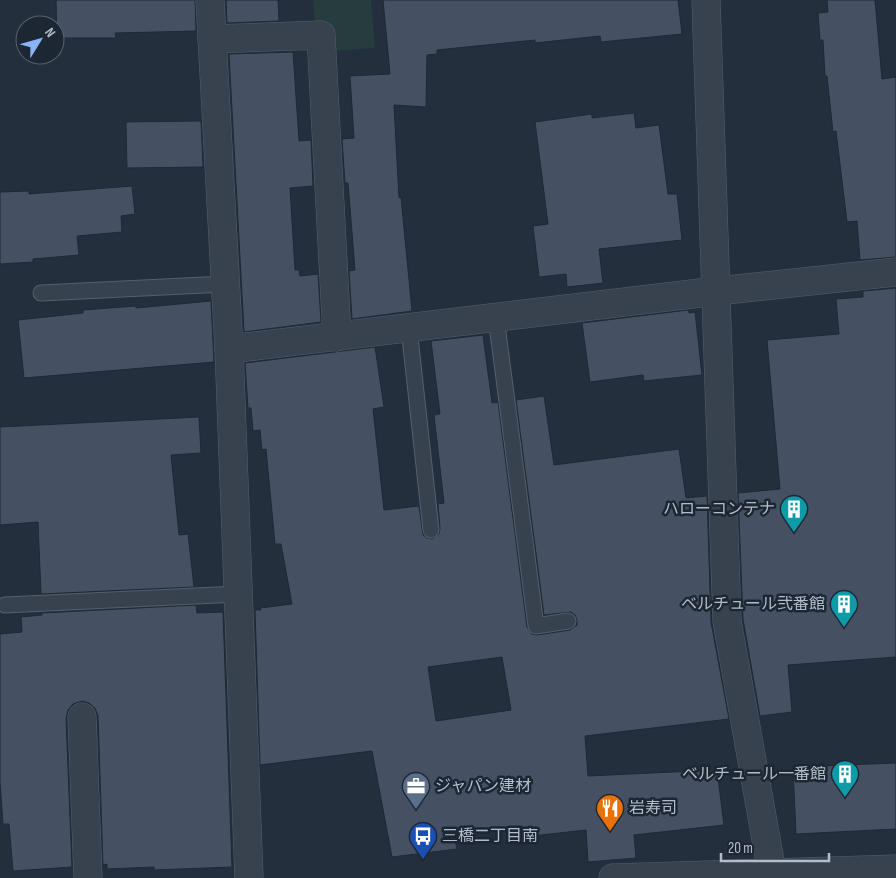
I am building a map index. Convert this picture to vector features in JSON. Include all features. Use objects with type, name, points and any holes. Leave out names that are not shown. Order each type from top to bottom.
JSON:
[{"type":"street","points":[[210,0],[228,350],[249,878]]},
{"type":"street","points":[[706,0],[727,621],[772,875]]},
{"type":"street","points":[[212,39],[321,35],[337,336]]},
{"type":"street","points":[[228,350],[717,291],[896,272]]},
{"type":"street","points":[[82,717],[88,878]]},
{"type":"street","points":[[613,878],[772,875],[896,869]]},
{"type":"lane","points":[[40,293],[225,284]]},
{"type":"lane","points":[[496,317],[536,626],[568,621]]},
{"type":"lane","points":[[409,328],[431,530]]},
{"type":"lane","points":[[6,605],[238,594]]},
{"type":"green space","points":[[313,0],[371,0],[375,48],[331,51],[330,24],[315,25]]},
{"type":"building","points":[[56,0],[195,0],[196,31],[115,33],[116,38],[65,38],[65,15],[56,15]]},
{"type":"building","points":[[226,0],[278,0],[279,21],[227,23]]},
{"type":"building","points":[[383,0],[678,0],[682,34],[601,42],[600,36],[535,43],[535,40],[437,50],[437,54],[427,55],[426,107],[394,105],[399,198],[401,197],[412,311],[352,319],[349,271],[355,270],[348,183],[345,183],[342,139],[354,138],[350,76],[390,74]]},
{"type":"building","points":[[827,0],[875,0],[882,79],[896,77],[896,257],[860,260],[857,221],[847,222],[836,131],[833,132],[827,76],[825,76],[823,40],[820,40],[818,13],[828,12]]},
{"type":"building","points":[[293,52],[299,141],[311,140],[313,186],[290,188],[295,270],[299,270],[300,276],[318,274],[321,322],[244,332],[229,54]]},
{"type":"building","points":[[634,113],[636,128],[659,125],[668,194],[677,194],[682,240],[599,249],[603,283],[567,287],[566,274],[539,277],[533,226],[548,224],[535,122],[592,114],[592,118]]},
{"type":"building","points":[[201,121],[203,167],[127,168],[126,122]]},
{"type":"building","points":[[132,186],[135,214],[121,216],[122,232],[77,236],[79,255],[33,259],[33,262],[0,264],[0,192],[29,191],[29,194]]},
{"type":"building","points":[[896,288],[896,657],[788,665],[792,712],[760,716],[743,619],[738,493],[780,489],[767,340],[839,334],[836,299],[863,297],[863,291]]},
{"type":"building","points":[[211,301],[214,362],[24,378],[18,320],[83,313],[83,310],[136,306],[136,308]]},
{"type":"building","points":[[688,310],[689,313],[695,312],[702,375],[644,381],[643,375],[590,382],[582,323]]},
{"type":"building","points":[[483,335],[492,403],[498,402],[527,627],[532,634],[537,635],[570,630],[577,625],[577,620],[571,612],[544,615],[516,400],[544,396],[554,465],[679,449],[686,498],[707,496],[711,622],[729,719],[585,736],[588,776],[717,770],[724,825],[634,835],[636,858],[588,862],[586,830],[523,837],[522,826],[454,836],[457,849],[392,857],[372,751],[260,765],[255,610],[292,604],[281,544],[275,544],[266,449],[262,450],[260,430],[253,431],[251,408],[248,408],[245,363],[375,347],[384,407],[373,409],[384,510],[419,506],[423,535],[432,539],[439,534],[440,529],[438,504],[444,503],[434,415],[440,414],[431,341]],"holes":[[[502,657],[511,710],[436,721],[428,667]]]},
{"type":"building","points":[[199,417],[201,453],[171,455],[179,535],[188,534],[194,587],[41,594],[38,522],[0,525],[0,427]]},
{"type":"building","points":[[196,605],[197,613],[223,612],[232,867],[154,870],[154,867],[107,869],[107,864],[103,865],[98,716],[95,708],[89,703],[82,701],[73,704],[68,710],[66,718],[72,867],[13,871],[9,824],[3,824],[0,782],[0,634],[22,632],[21,617],[42,615],[42,613]]},
{"type":"building","name":"ベルチュール一番館","points":[[896,763],[896,829],[796,834],[793,767]]},
{"type":"place","name":"ハローコンテナ","points":[[794,533]]},
{"type":"place","name":"ベルチュール弐番館","points":[[844,628]]},
{"type":"place","name":"ベルチュール一番館","points":[[845,798]]},
{"type":"place","name":"ジャパン建材","points":[[416,810]]},
{"type":"place","name":"岩寿司","points":[[610,832]]},
{"type":"place","name":"三橋二丁目南","points":[[423,860]]}]
